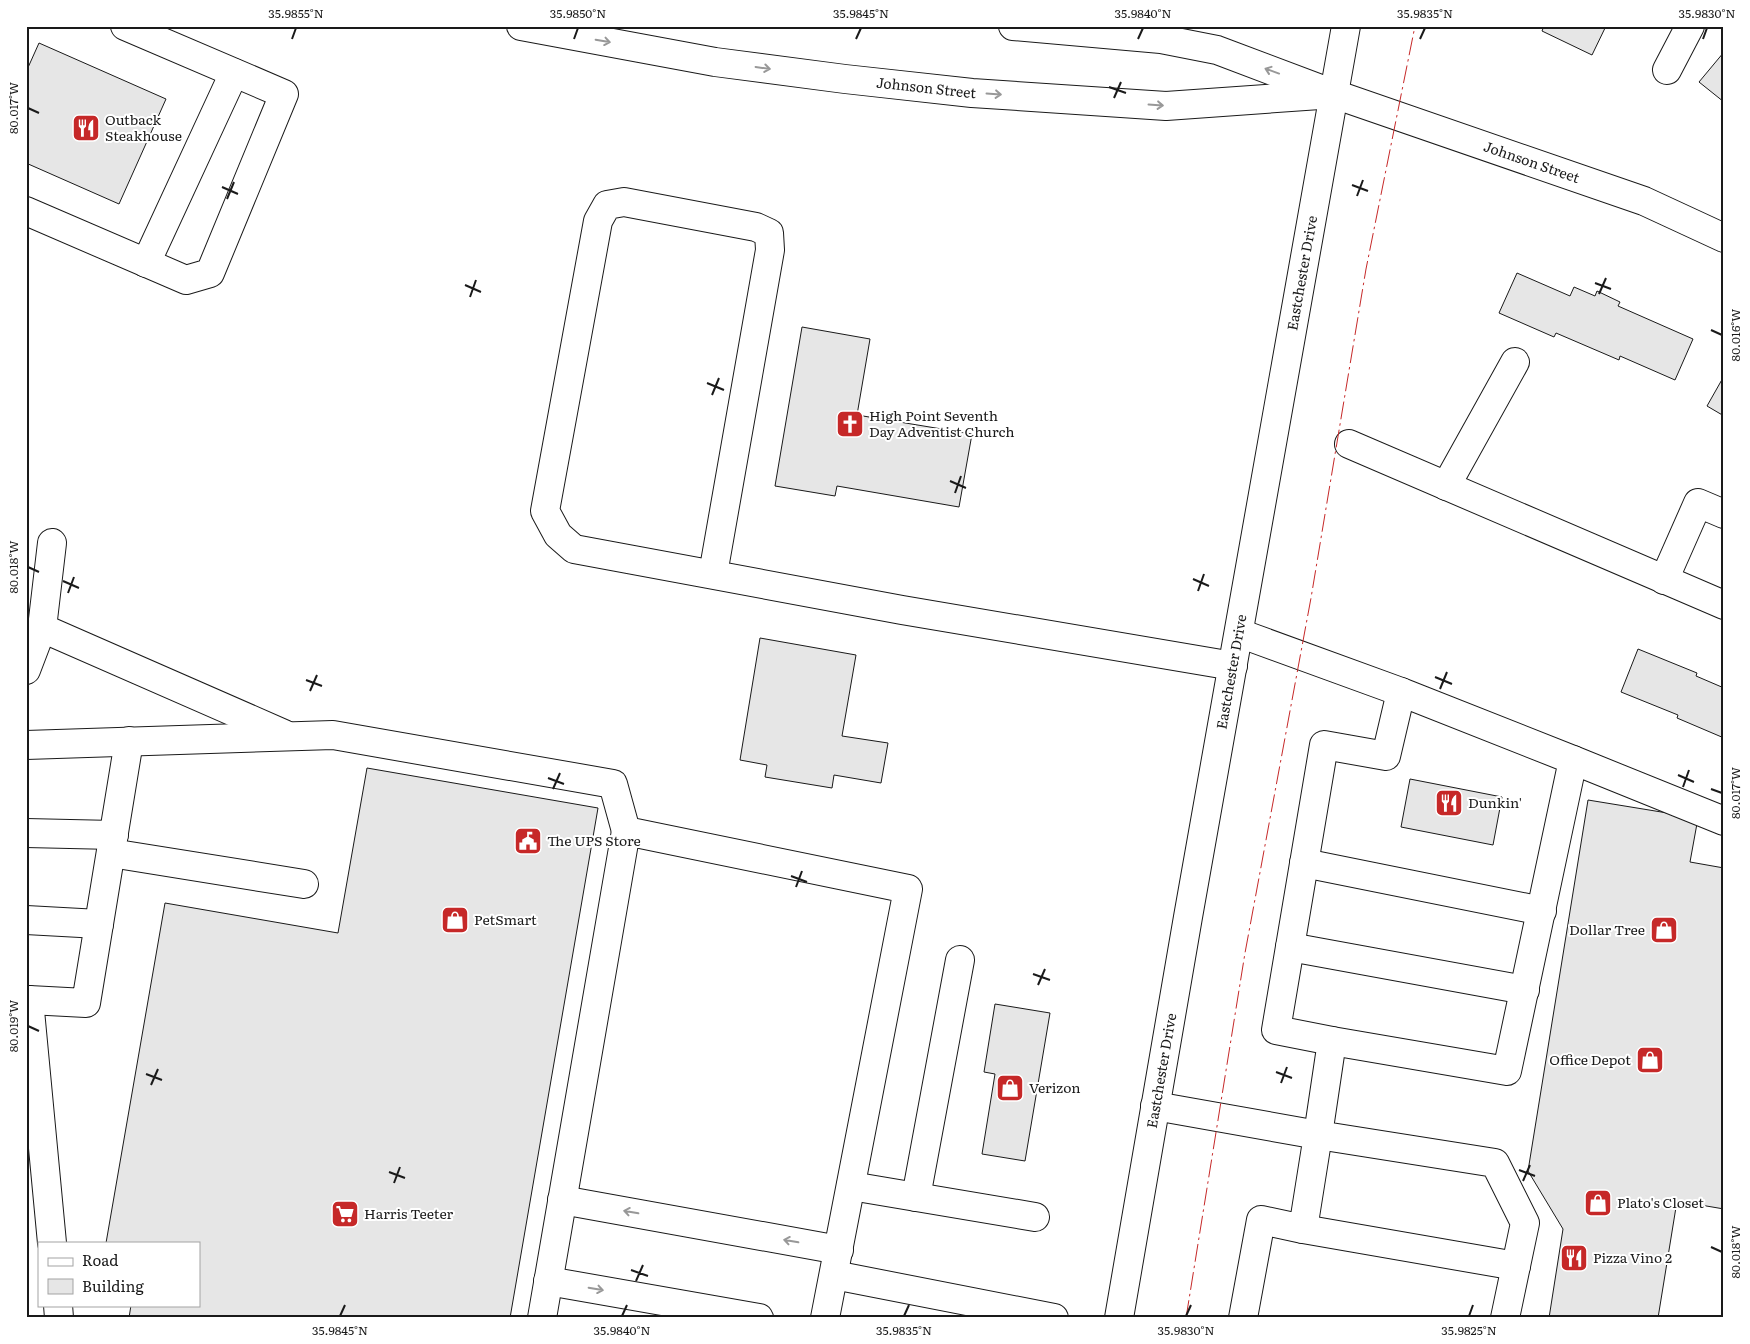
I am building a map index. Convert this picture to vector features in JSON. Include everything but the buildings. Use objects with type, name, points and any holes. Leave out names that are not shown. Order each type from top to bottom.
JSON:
[{"type":"main road","points":[[26,211],[186,280],[210,273],[284,94],[125,26]]},
{"type":"main road","name":"Johnson Street","points":[[521,26],[715,62],[845,80],[972,93],[1166,106],[1334,94]]},
{"type":"main road","name":"Johnson Street","points":[[1013,26],[1161,39],[1217,50],[1334,94],[1644,201],[1724,238]]},
{"type":"main road","name":"Eastchester Drive","points":[[1119,1318],[1232,666],[1346,26]]},
{"type":"main road","points":[[1667,70],[1690,26]]},
{"type":"main road","points":[[146,263],[234,73]]},
{"type":"main road","points":[[713,574],[770,250],[769,233],[756,227],[624,202],[607,205],[598,221],[546,511],[558,534],[574,549],[902,610],[1232,666]]},
{"type":"main road","points":[[1446,486],[1515,362]]},
{"type":"main road","points":[[1349,444],[1724,605]]},
{"type":"main road","points":[[1664,580],[1698,503],[1724,514]]},
{"type":"main road","points":[[26,670],[42,628],[52,543]]},
{"type":"main road","points":[[42,628],[291,736]]},
{"type":"main road","points":[[1239,633],[1400,692],[1724,821]]},
{"type":"main road","points":[[1400,692],[1386,756],[1324,745],[1276,1030],[1507,1071],[1573,760]]},
{"type":"main road","points":[[26,745],[333,735],[613,784],[626,832],[542,1318]]},
{"type":"main road","points":[[52,1242],[27,1000],[86,1003],[129,741]]},
{"type":"main road","points":[[626,832],[908,889],[825,1318]]},
{"type":"main road","points":[[26,833],[112,844],[304,884]]},
{"type":"main road","points":[[1304,863],[1542,911]]},
{"type":"main road","points":[[26,920],[99,924]]},
{"type":"main road","points":[[1290,947],[1525,990]]},
{"type":"main road","points":[[916,1197],[960,960]]},
{"type":"main road","points":[[1303,1229],[1332,1041]]},
{"type":"main road","points":[[1155,1106],[1318,1135],[1495,1163],[1525,1222],[1505,1318]]},
{"type":"main road","points":[[851,1186],[1035,1217]]},
{"type":"main road","points":[[562,1200],[836,1262],[1054,1318]]},
{"type":"main road","points":[[1243,1318],[1261,1220],[1516,1266]]},
{"type":"main road","points":[[548,1281],[759,1318]]},
{"type":"power","points":[[1186,1318],[1245,953],[1311,598],[1366,269],[1415,26]]},
{"type":"place","name":"Outback Steakhouse","points":[[86,128]]},
{"type":"place","name":"High Point Seventh Day Adventist Church","points":[[850,424]]},
{"type":"place","name":"Dunkin'","points":[[1449,803]]},
{"type":"place","name":"The UPS Store","points":[[528,841]]},
{"type":"place","name":"PetSmart","points":[[455,920]]},
{"type":"place","name":"Dollar Tree","points":[[1664,930]]},
{"type":"place","name":"Office Depot","points":[[1650,1060]]},
{"type":"place","name":"Verizon","points":[[1010,1088]]},
{"type":"place","name":"Plato's Closet","points":[[1598,1203]]},
{"type":"place","name":"Harris Teeter","points":[[345,1214]]},
{"type":"place","name":"Pizza Vino 2","points":[[1574,1258]]}]
